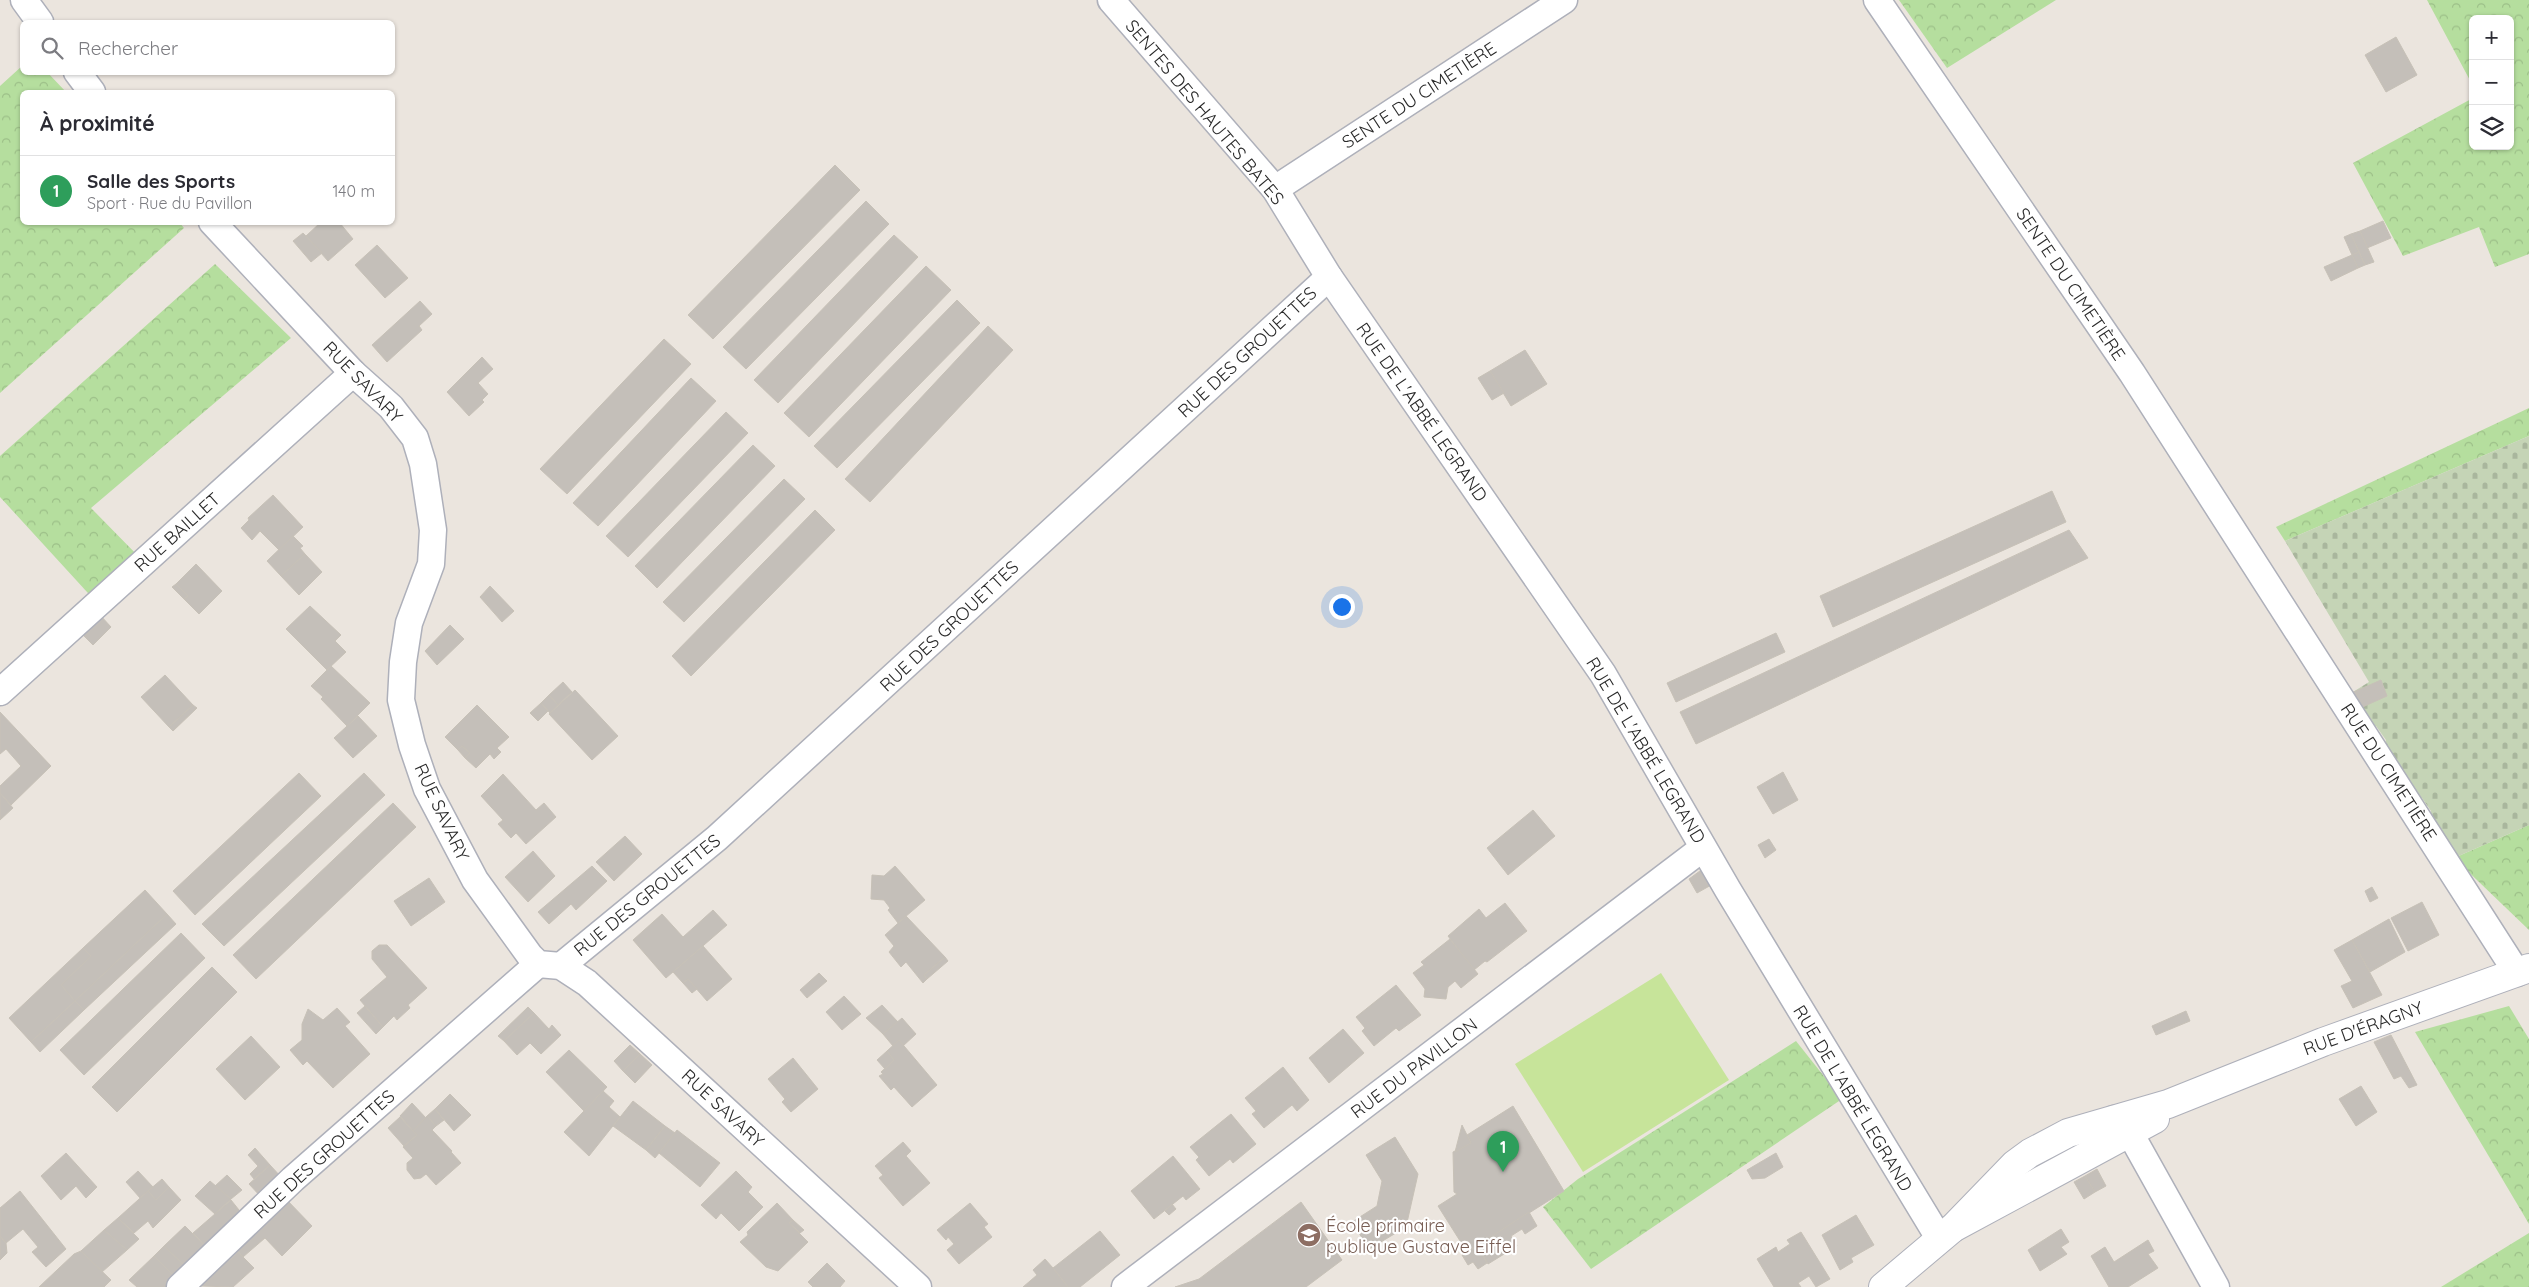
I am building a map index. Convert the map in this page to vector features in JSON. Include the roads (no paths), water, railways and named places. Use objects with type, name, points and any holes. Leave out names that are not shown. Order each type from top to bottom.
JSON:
[{"type":"street","points":[[24,0],[39,20]]},
{"type":"street","name":"SENTES DES HAUTES BATES","points":[[1111,0],[1275,189],[1329,277]]},
{"type":"street","name":"SENTE DU CIMETIÈRE","points":[[1275,189],[1564,0]]},
{"type":"street","name":"SENTE DU CIMETIÈRE","points":[[1877,0],[2132,373],[2260,571]]},
{"type":"street","points":[[79,75],[90,90]]},
{"type":"street","name":"RUE SAVARY","points":[[215,225],[353,373],[391,407],[416,438],[423,464],[433,530],[431,564],[409,623],[403,662],[401,700],[412,745],[427,789],[475,880],[530,956],[587,983],[918,1287]]},
{"type":"street","name":"RUE DES GROUETTES","points":[[180,1287],[293,1179],[549,965],[718,838],[1329,277]]},
{"type":"street","name":"RUE DE L'ABBÉ LEGRAND","points":[[1329,277],[1603,674],[1703,848],[1946,1233]]},
{"type":"street","name":"RUE BAILLET","points":[[0,692],[353,373]]},
{"type":"street","name":"RUE DU CIMETIÈRE","points":[[2260,571],[2523,971]]},
{"type":"street","name":"RUE DU PAVILLON","points":[[1125,1287],[1703,848]]},
{"type":"street","name":"RUE D'ÉRAGNY","points":[[1883,1287],[1946,1233],[2122,1126],[2323,1042],[2523,971]]},
{"type":"street","points":[[2122,1126],[2216,1287]]},
{"type":"place","name":"Salle des Sports","points":[[1503,1172]]},
{"type":"place","name":"École primaire publique Gustave Eiffel","points":[[1309,1235]]}]
